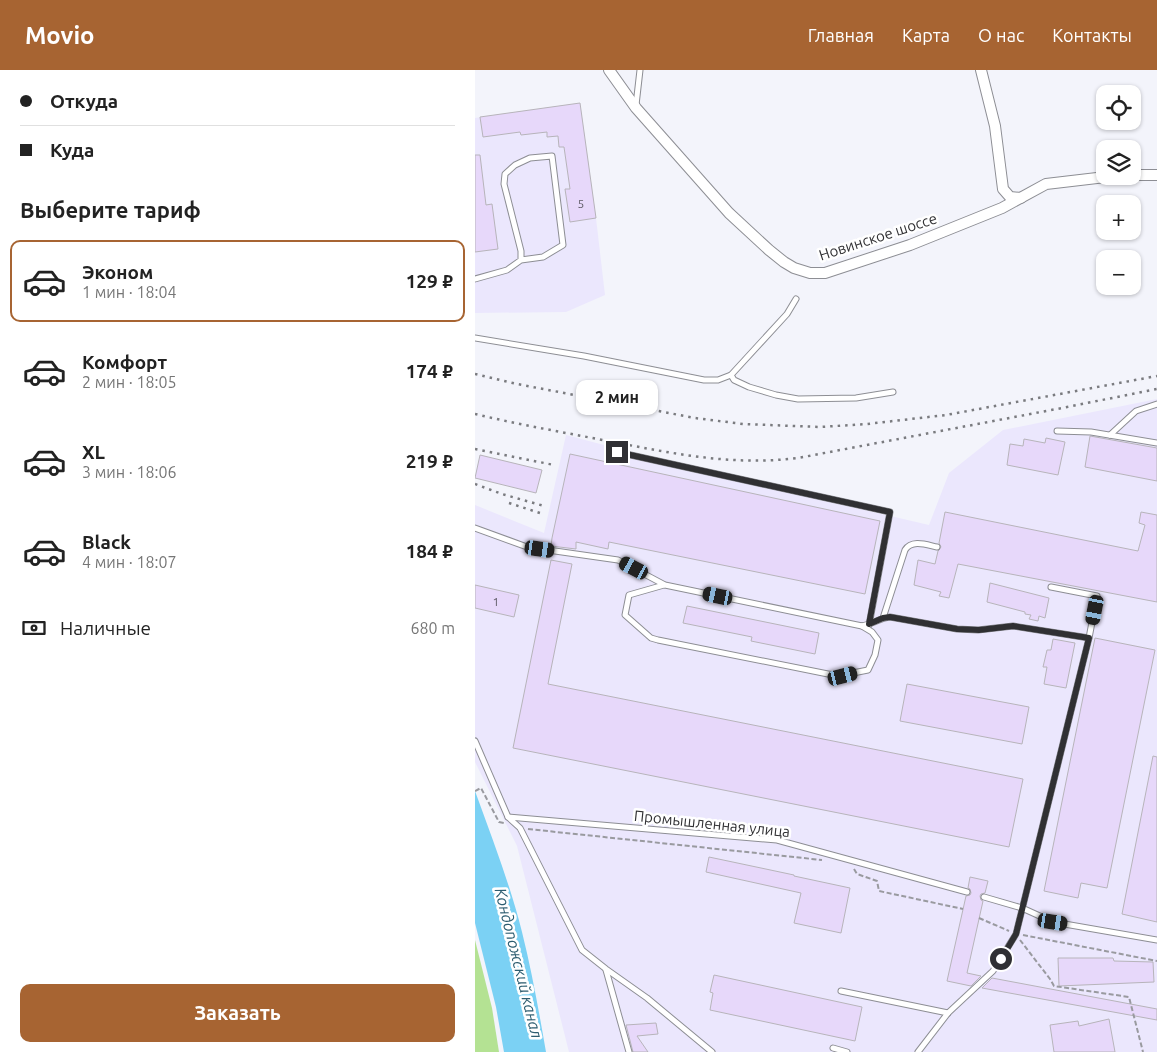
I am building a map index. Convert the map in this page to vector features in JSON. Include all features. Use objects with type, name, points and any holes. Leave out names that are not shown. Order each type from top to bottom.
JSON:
[{"type":"street","name":"Новинское шоссе","points":[[609,70],[636,108],[729,213],[784,262],[793,268],[810,273],[825,273],[910,245],[1002,208],[1046,184],[1096,178]]},
{"type":"street","points":[[981,70],[995,126],[1003,189],[1010,197],[1021,198]]},
{"type":"street","points":[[1141,176],[1157,175]]},
{"type":"lane","points":[[636,108],[640,70]]},
{"type":"lane","points":[[475,279],[507,270],[521,260],[543,257],[563,245],[552,156],[530,158],[515,165],[505,174],[504,184],[521,251],[521,260]]},
{"type":"lane","points":[[475,338],[584,356],[704,380],[718,380],[731,375],[787,314],[796,299]]},
{"type":"lane","points":[[731,375],[733,380],[749,387],[776,396],[798,399],[856,398],[893,392]]},
{"type":"lane","points":[[1110,435],[1135,411],[1157,404]]},
{"type":"lane","points":[[1057,431],[1091,432],[1157,443]]},
{"type":"lane","points":[[617,452],[890,512],[869,624]]},
{"type":"lane","points":[[475,528],[527,547],[618,560],[665,585],[862,626],[872,632],[878,640],[875,655],[868,670],[838,676],[651,638],[625,615],[629,595],[665,585]]},
{"type":"lane","points":[[883,618],[907,546],[915,543],[937,547]]},
{"type":"lane","points":[[920,1051],[948,1013],[993,971],[1016,934],[1089,638],[1097,596],[1051,587]]},
{"type":"lane","points":[[862,626],[890,617],[957,629],[979,630],[1013,626],[1089,638]]},
{"type":"lane","points":[[475,741],[508,817],[520,828],[582,950],[647,998],[712,1052]]},
{"type":"lane","name":"Промышленная улица","points":[[508,817],[777,840],[967,892]]},
{"type":"lane","points":[[984,897],[1022,908],[1053,922],[1157,940]]},
{"type":"lane","points":[[606,969],[629,1052]]},
{"type":"lane","points":[[841,991],[948,1013]]},
{"type":"lane","points":[[833,1048],[847,1052]]},
{"type":"path","points":[[476,790],[481,788],[499,822],[520,828],[821,860]]},
{"type":"path","points":[[853,869],[857,874],[877,880],[879,891],[963,910]]},
{"type":"path","points":[[979,918],[1016,934],[1157,961]]},
{"type":"path","points":[[1016,934],[1054,986],[1129,997],[1143,1052]]},
{"type":"shaded area","points":[[580,103],[605,295],[566,312],[475,313],[475,118]]},
{"type":"shaded area","points":[[1157,399],[1157,1052],[569,1052],[517,846],[475,762],[475,505],[544,533],[566,435],[745,482],[929,525],[949,473],[1003,430]]},
{"type":"green space","points":[[475,940],[492,1008],[499,1052],[475,1052]]},
{"type":"water","name":"Кондопожский канал","points":[[475,791],[512,896],[526,947],[546,1052],[504,1052],[496,1007],[475,923]]},
{"type":"building","points":[[580,103],[596,218],[570,222],[565,189],[570,189],[564,147],[559,147],[558,136],[547,137],[547,132],[521,135],[520,132],[483,137],[480,117]]},
{"type":"building","points":[[475,155],[480,155],[486,205],[492,204],[498,249],[475,252]]},
{"type":"building","points":[[1090,436],[1157,448],[1157,481],[1085,467]]},
{"type":"building","points":[[1046,438],[1065,442],[1058,475],[1007,465],[1010,444],[1023,446],[1024,439],[1045,443]]},
{"type":"building","points":[[570,454],[880,521],[865,594],[609,542],[608,549],[576,542],[576,549],[551,546]]},
{"type":"building","points":[[480,455],[542,470],[536,493],[475,478]]},
{"type":"building","points":[[945,512],[1138,551],[1145,525],[1139,523],[1141,512],[1157,515],[1157,602],[958,564],[949,598],[939,596],[941,592],[914,585],[918,560],[935,564],[941,547],[939,543]]},
{"type":"building","points":[[551,560],[572,564],[548,684],[1023,779],[1009,847],[513,748]]},
{"type":"building","points":[[990,583],[1049,598],[1045,618],[1039,616],[1038,621],[1029,619],[1031,615],[1025,614],[1025,612],[987,602]]},
{"type":"building","points":[[475,585],[519,595],[514,617],[475,608]]},
{"type":"building","points":[[687,606],[819,633],[815,654],[751,641],[752,637],[683,623]]},
{"type":"building","points":[[1095,638],[1155,650],[1107,888],[1081,883],[1078,898],[1044,891]]},
{"type":"building","points":[[1053,639],[1075,643],[1066,688],[1044,684],[1047,667],[1043,667],[1047,650],[1051,650]]},
{"type":"building","points":[[907,684],[1029,707],[1022,744],[900,721]]},
{"type":"building","points":[[1153,756],[1157,757],[1157,922],[1122,914]]},
{"type":"building","points":[[709,857],[850,888],[841,933],[794,923],[801,893],[706,872]]},
{"type":"building","points":[[970,877],[988,881],[985,893],[980,896],[983,901],[967,973],[981,976],[971,986],[947,981],[966,896],[971,893],[968,888]]},
{"type":"building","points":[[1058,958],[1113,958],[1114,961],[1153,962],[1154,982],[1059,986]]},
{"type":"building","points":[[714,975],[862,1007],[855,1041],[710,1010],[713,993],[710,992]]},
{"type":"building","points":[[992,978],[1157,1009],[1157,1020],[982,988]]},
{"type":"building","points":[[1109,1019],[1115,1052],[1054,1052],[1050,1025],[1078,1021],[1079,1026]]},
{"type":"building","points":[[656,1023],[658,1034],[637,1036],[648,1052],[633,1052],[626,1025]]},
{"type":"railway","points":[[475,374],[517,384],[695,418],[743,424],[820,427],[946,415],[1157,376]]},
{"type":"railway","points":[[475,414],[544,429],[705,458],[751,461],[798,458],[1157,389]]},
{"type":"railway","points":[[475,449],[554,465]]},
{"type":"railway","points":[[475,484],[544,506]]},
{"type":"railway","points":[[509,503],[543,514]]},
{"type":"route","points":[[617,452],[890,512],[869,624],[890,617],[957,629],[979,630],[1013,626],[1089,638],[1016,934],[1001,959]]}]
